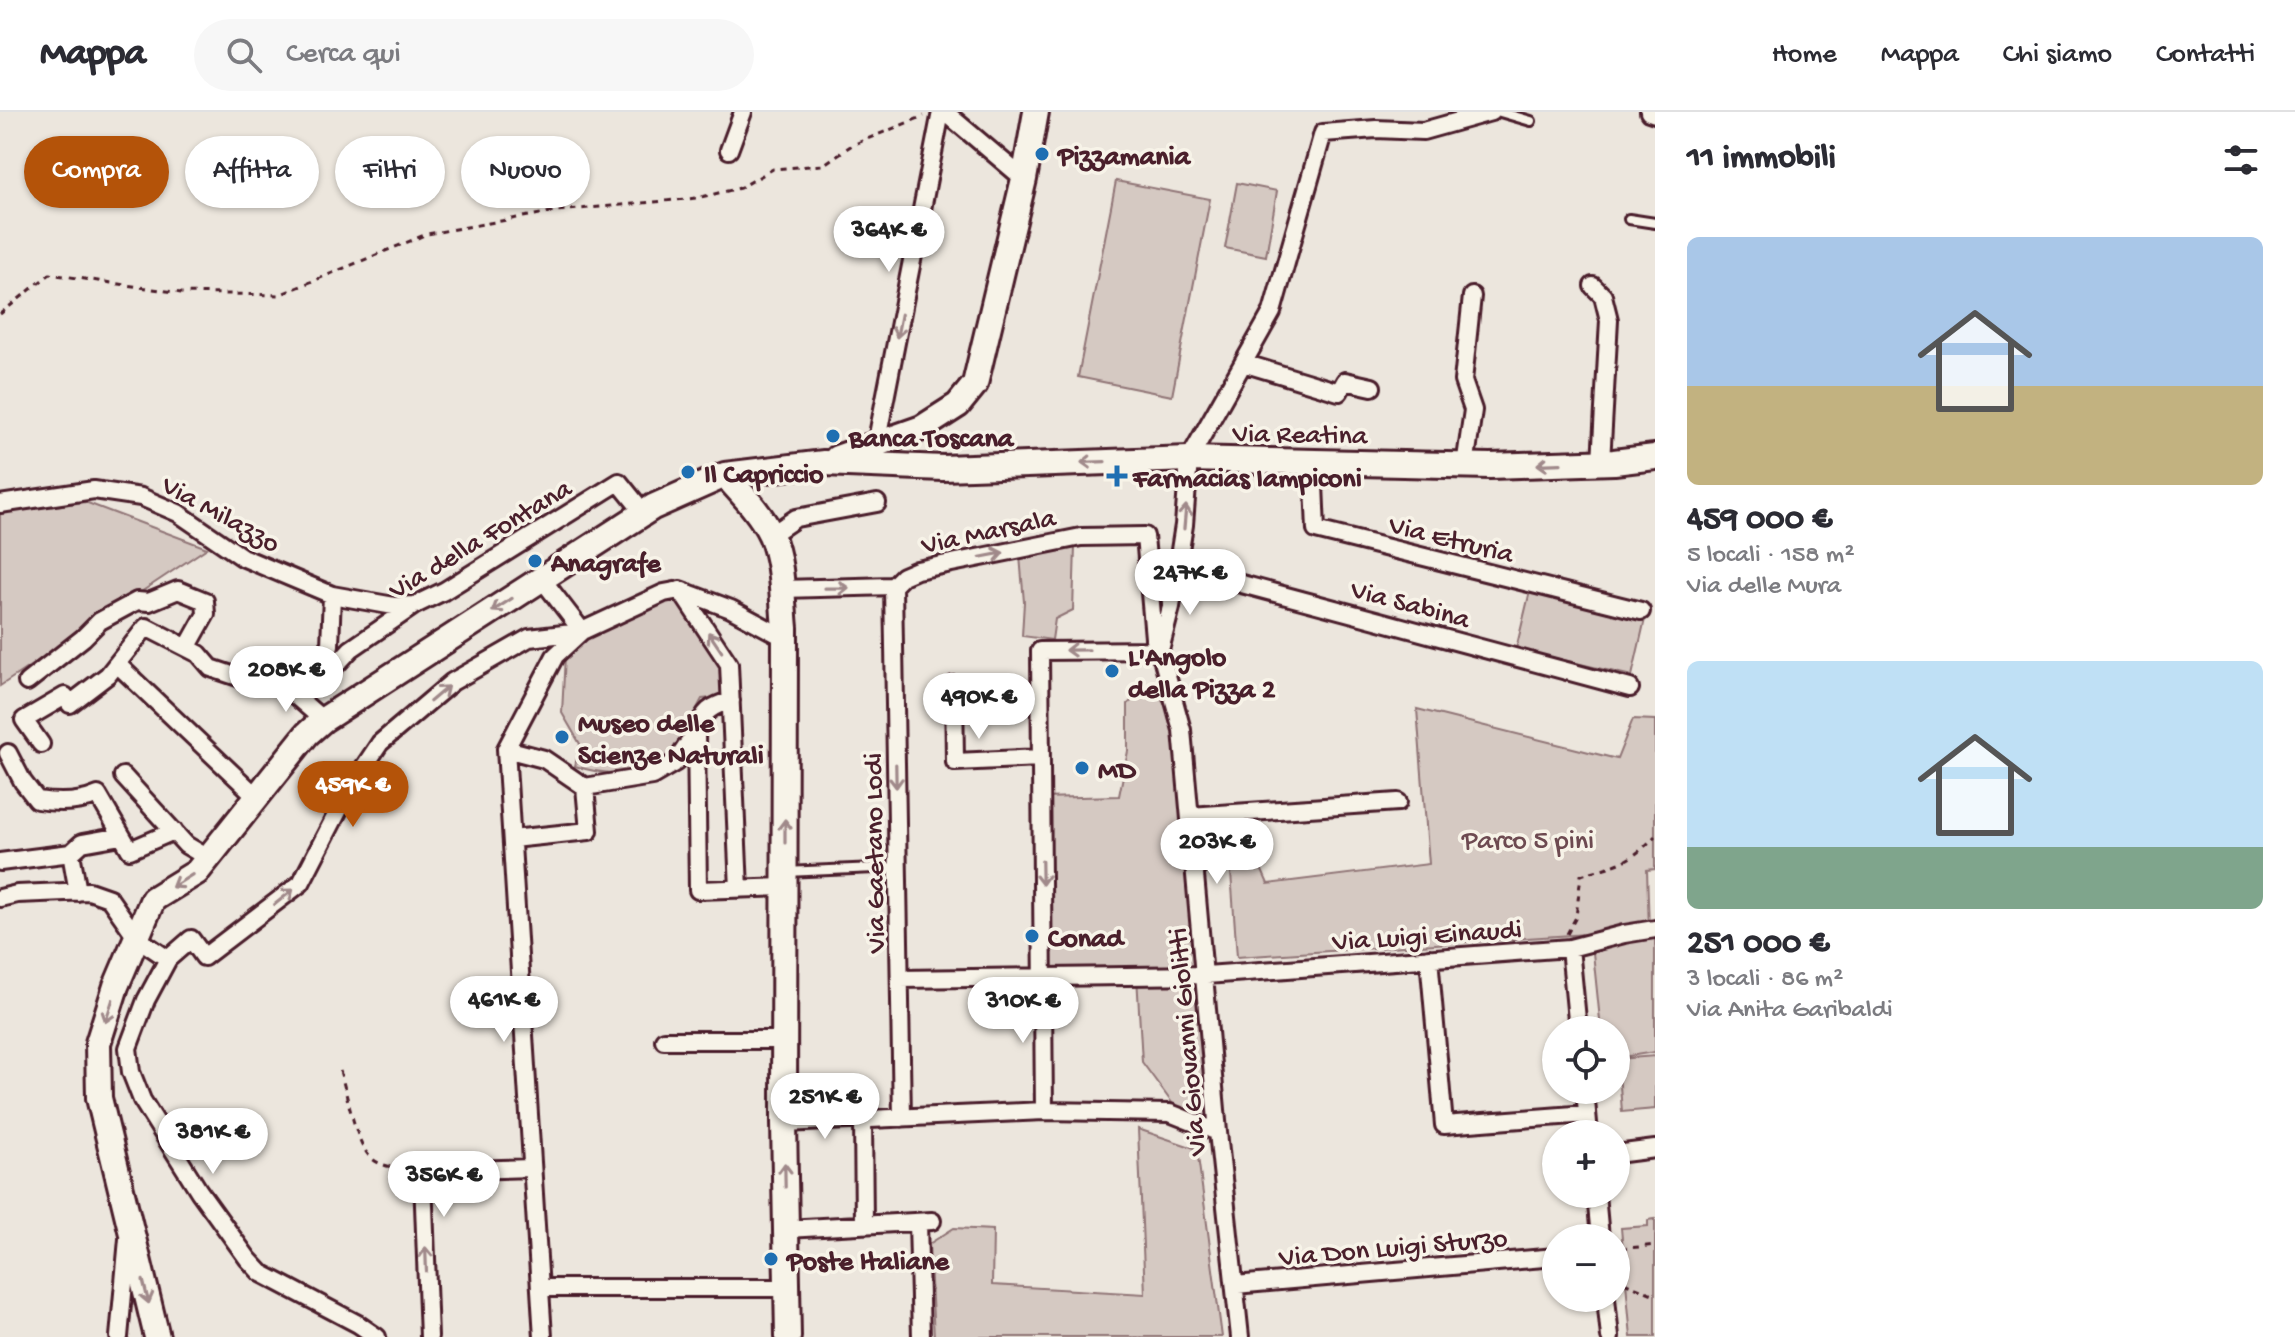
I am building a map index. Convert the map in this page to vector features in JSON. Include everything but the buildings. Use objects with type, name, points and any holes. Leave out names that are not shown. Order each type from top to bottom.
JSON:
[{"type":"main road","points":[[157,1337],[99,1098],[98,1043],[116,986],[153,899],[197,872],[307,734],[323,720],[644,513],[725,475],[824,463],[922,428],[958,405],[975,384],[1024,179],[1036,112]]},
{"type":"main road","points":[[922,428],[913,443],[915,450],[943,468]]},
{"type":"main road","name":"Via Reatina","points":[[824,463],[943,468],[1189,459],[1465,466],[1601,462],[1655,457]]},
{"type":"main road","points":[[725,475],[750,503],[771,535],[782,589],[785,638],[784,1123],[788,1337]]},
{"type":"street","points":[[729,150],[743,112]]},
{"type":"street","points":[[876,445],[943,112],[1024,179]]},
{"type":"street","points":[[1189,459],[1272,312],[1323,133],[1376,129],[1423,131],[1491,112]]},
{"type":"street","points":[[1649,112],[1655,114]]},
{"type":"street","points":[[1593,286],[1603,296],[1609,320],[1601,462]]},
{"type":"street","points":[[1465,466],[1473,410],[1463,381],[1472,296]]},
{"type":"street","points":[[1243,363],[1339,392],[1345,381],[1372,387]]},
{"type":"street","name":"Via Giovanni Giolitti","points":[[1189,459],[1177,571],[1158,650],[1182,730],[1218,1132],[1240,1337]]},
{"type":"street","name":"Via Etruria","points":[[1313,462],[1316,530],[1641,611]]},
{"type":"street","name":"Via della Fontana","points":[[330,666],[415,605],[444,591],[619,482],[644,513]]},
{"type":"street","name":"Via Milazzo","points":[[0,504],[94,490],[141,497],[178,513],[242,557],[332,595],[394,606],[415,605]]},
{"type":"street","points":[[771,535],[796,518],[877,503]]},
{"type":"street","name":"Via Marsala","points":[[782,589],[893,586],[903,576],[917,570],[1081,537],[1145,536],[1146,570]]},
{"type":"street","points":[[1044,1111],[1040,651],[1158,650],[1146,570],[1177,571]]},
{"type":"street","name":"Via Sabina","points":[[1177,571],[1630,688]]},
{"type":"street","points":[[542,579],[582,631]]},
{"type":"street","name":"Via Gaetano Lodi","points":[[893,586],[902,1118]]},
{"type":"street","points":[[27,682],[100,621],[137,601],[149,602],[178,590],[205,601],[206,614],[187,648]]},
{"type":"street","points":[[680,590],[729,664],[739,889]]},
{"type":"street","points":[[377,1337],[261,1273],[199,1191],[142,1100],[131,1072],[128,1048],[146,1000],[168,959],[191,939],[204,957],[301,883],[350,788],[380,743],[452,682],[529,638],[582,631],[664,593],[680,590],[731,609],[785,638]]},
{"type":"street","points":[[125,843],[98,795],[88,799],[37,800],[4,755],[38,740],[24,720],[65,696],[70,704],[108,675],[146,627],[199,654],[211,668],[244,679],[275,678],[330,666],[332,595]]},
{"type":"street","points":[[543,1337],[506,749],[555,656],[582,631]]},
{"type":"street","points":[[117,664],[257,797]]},
{"type":"street","points":[[275,678],[323,720]]},
{"type":"street","points":[[954,685],[955,762],[1041,758]]},
{"type":"street","points":[[506,749],[544,759],[585,787],[652,776],[676,762],[696,732],[703,714],[712,706],[731,701]]},
{"type":"street","points":[[696,732],[698,890],[739,889],[785,879]]},
{"type":"street","points":[[123,776],[186,845],[208,858]]},
{"type":"street","points":[[512,839],[589,831],[585,787]]},
{"type":"street","points":[[1190,816],[1398,802]]},
{"type":"street","points":[[0,862],[71,853],[82,843],[125,843],[174,831]]},
{"type":"street","points":[[71,853],[78,892]]},
{"type":"street","points":[[0,898],[17,894],[89,891],[109,898],[137,938],[168,959]]},
{"type":"street","name":"Via Luigi Einaudi","points":[[900,979],[1206,975],[1564,949],[1655,929]]},
{"type":"street","points":[[1564,949],[1576,1016]]},
{"type":"street","points":[[1429,958],[1444,1125],[1587,1114]]},
{"type":"street","points":[[664,1040],[784,1040]]},
{"type":"street","points":[[1586,1104],[1588,1120]]},
{"type":"street","points":[[784,1123],[1044,1111],[1170,1113],[1218,1132]]},
{"type":"street","points":[[863,1120],[864,1224]]},
{"type":"street","points":[[1630,1152],[1655,1149]]},
{"type":"street","points":[[429,1337],[425,1173],[532,1168]]},
{"type":"street","points":[[119,1337],[129,1221]]},
{"type":"street","points":[[786,1229],[925,1221],[921,1337]]},
{"type":"street","name":"Via Don Luigi Sturzo","points":[[1235,1285],[1542,1258]]},
{"type":"street","points":[[540,1288],[787,1288]]},
{"type":"street","points":[[1607,1312],[1610,1337]]},
{"type":"lane","points":[[1500,112],[1531,121]]},
{"type":"lane","points":[[1629,219],[1655,223]]},
{"type":"lane","points":[[785,879],[898,867]]},
{"type":"path","points":[[0,314],[50,274],[181,293],[279,295],[427,234],[557,211],[697,198],[740,188],[773,169],[823,165],[852,145],[933,112]]},
{"type":"path","points":[[1564,949],[1576,917],[1581,875],[1618,867],[1640,852],[1655,836]]},
{"type":"path","points":[[340,1071],[359,1136],[369,1156],[382,1164],[425,1173]]},
{"type":"path","points":[[1630,1248],[1655,1245]]},
{"type":"path","points":[[1630,1285],[1655,1295]]},
{"type":"green space","points":[[1116,181],[1210,199],[1172,396],[1078,377]]},
{"type":"green space","points":[[1237,183],[1277,191],[1266,256],[1225,248]]},
{"type":"green space","points":[[85,502],[207,548],[0,686],[0,513]]},
{"type":"green space","points":[[1075,547],[1073,610],[1055,619],[1052,640],[1022,636],[1024,602],[1020,556]]},
{"type":"green space","points":[[1530,591],[1645,619],[1632,676],[1516,649]]},
{"type":"green space","points":[[676,597],[723,668],[722,697],[702,699],[675,749],[649,768],[612,773],[575,766],[580,744],[562,713],[565,655],[603,626]]},
{"type":"green space","points":[[1159,695],[1169,710],[1183,795],[1208,1110],[1178,1111],[1142,1062],[1137,976],[1042,977],[1041,798],[1119,796],[1128,751],[1128,704],[1134,698]]},
{"type":"green space","name":"Parco 5 pini","points":[[1417,709],[1617,759],[1633,719],[1655,720],[1655,869],[1647,870],[1649,930],[1237,957],[1229,844],[1239,828],[1248,839],[1268,884],[1429,864]]},
{"type":"green space","points":[[1655,936],[1655,1052],[1630,1056],[1630,1016],[1600,1016],[1592,943]]},
{"type":"green space","points":[[1655,1056],[1655,1109],[1622,1112],[1621,1104],[1630,1104],[1630,1058]]},
{"type":"green space","points":[[1138,1129],[1197,1149],[1222,1337],[934,1337],[929,1244],[954,1228],[993,1230],[992,1285],[1145,1294]]},
{"type":"green space","points":[[1655,1219],[1655,1337],[1631,1337],[1630,1227],[1648,1226],[1648,1220]]},
{"type":"place","name":"Pizzamania","points":[[1042,154]]},
{"type":"place","name":"Banca Toscana","points":[[833,436]]},
{"type":"place","name":"Il Capriccio","points":[[688,472]]},
{"type":"place","name":"Farmacias Iampiconi","points":[[1117,476]]},
{"type":"place","name":"Anagrafe","points":[[535,561]]},
{"type":"place","name":"L'Angolo della Pizza 2","points":[[1112,671]]},
{"type":"place","name":"Museo delle Scienze Naturali","points":[[562,737]]},
{"type":"place","name":"MD","points":[[1082,768]]},
{"type":"place","name":"Conad","points":[[1032,936]]},
{"type":"place","name":"Poste Italiane","points":[[771,1259]]}]
